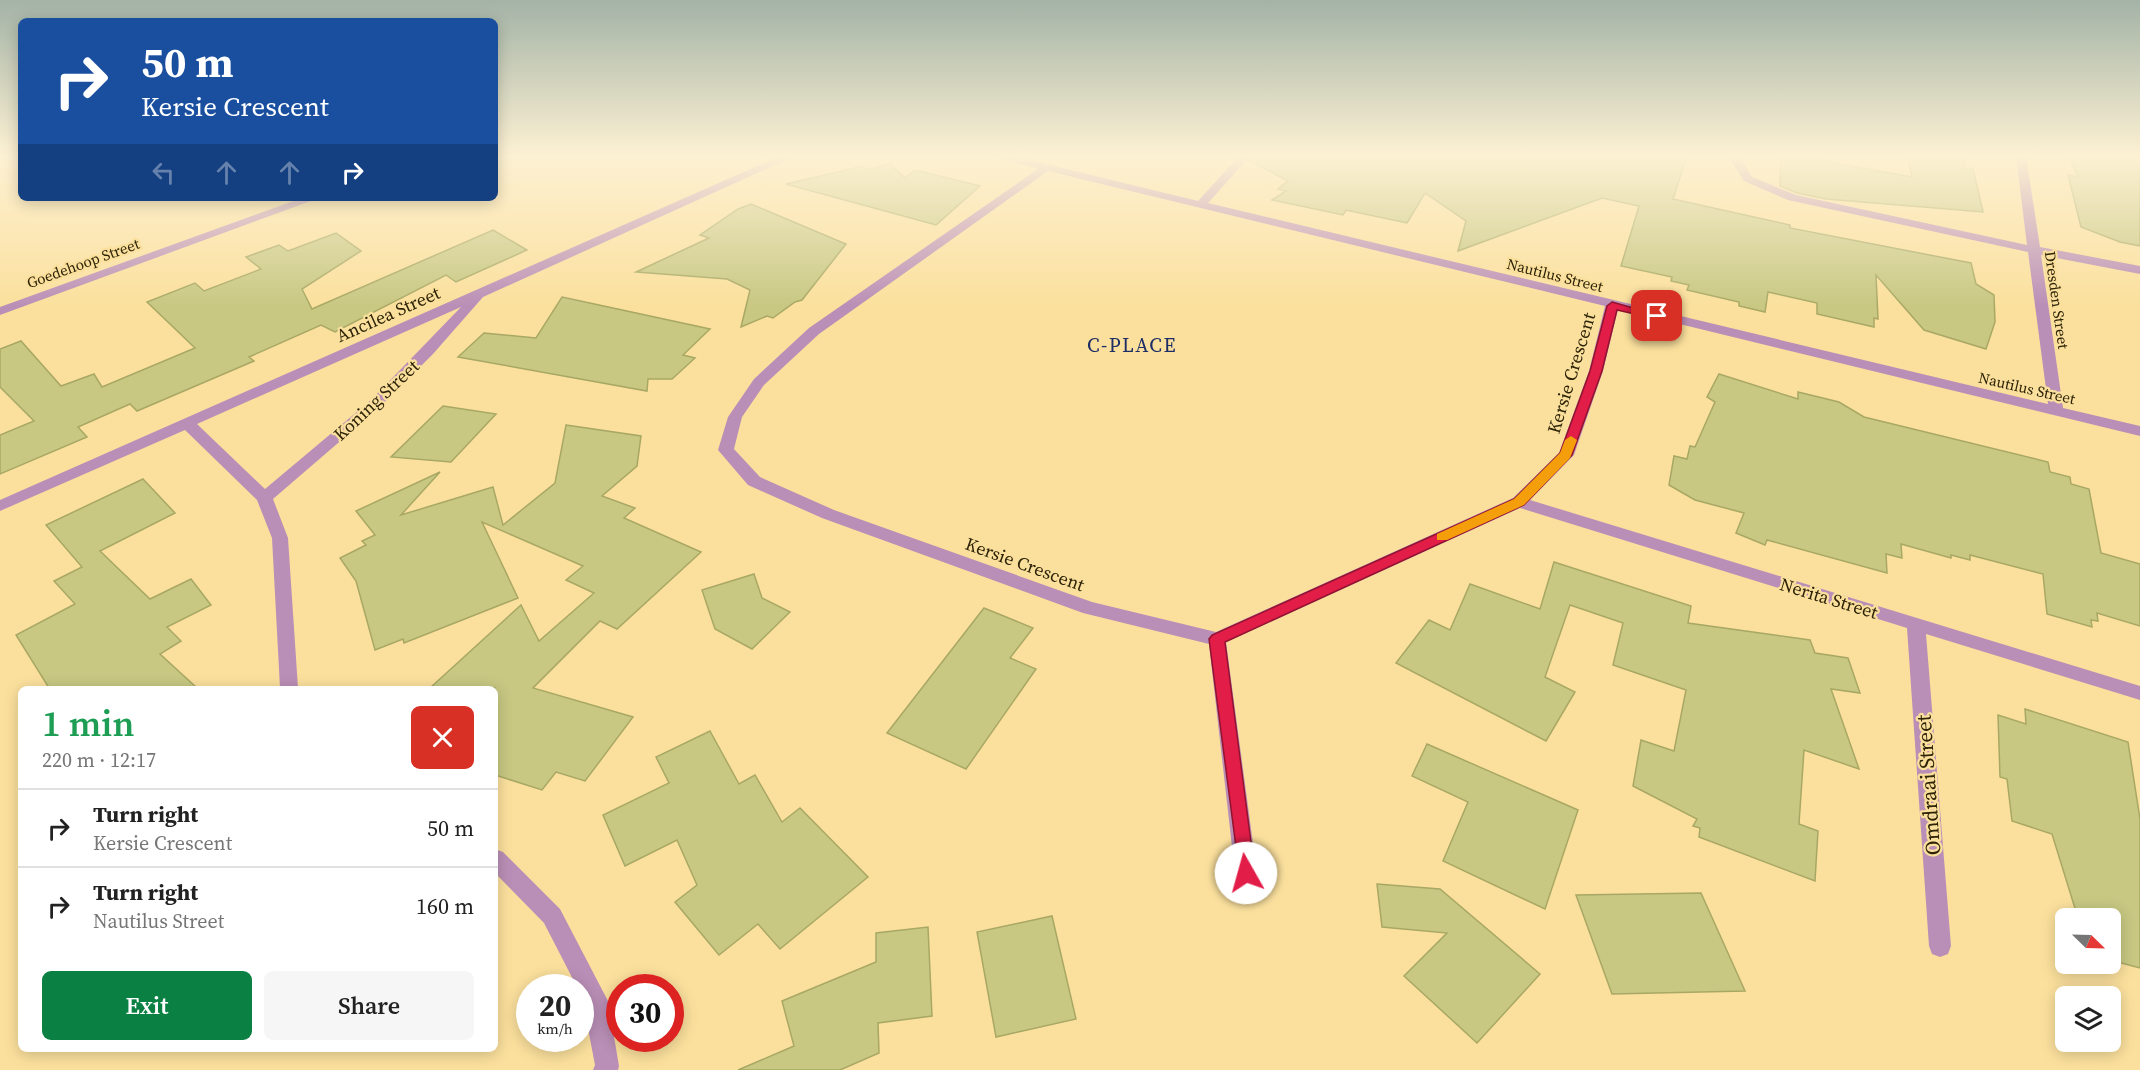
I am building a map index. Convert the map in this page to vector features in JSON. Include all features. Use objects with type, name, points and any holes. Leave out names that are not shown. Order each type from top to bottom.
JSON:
[{"type":"street","name":"Goedehoop Street","points":[[0,311],[290,206]]},
{"type":"street","name":"Ancilea Street","points":[[0,506],[677,206]]},
{"type":"street","name":"Kersie Crescent","points":[[992,206],[814,331],[759,382],[735,417],[726,450],[754,481],[828,514],[1089,608],[1217,639],[1519,502],[1566,455],[1596,371],[1612,306]]},
{"type":"street","name":"Nautilus Street","points":[[1199,206],[2140,431]]},
{"type":"street","points":[[1832,206],[2034,251],[2140,270]]},
{"type":"street","name":"Dresden Street","points":[[2028,206],[2056,412]]},
{"type":"street","name":"Koning Street","points":[[264,498],[311,462],[442,339],[480,293]]},
{"type":"street","points":[[187,423],[264,498],[280,538],[289,686]]},
{"type":"street","name":"Nerita Street","points":[[1519,502],[2140,693]]},
{"type":"street","name":"Omdraai Street","points":[[1916,624],[1940,946]]},
{"type":"street","points":[[1217,639],[1246,873]]},
{"type":"street","points":[[498,863],[552,916],[558,927],[596,1001],[607,1066],[605,1070]]},
{"type":"building","points":[[756,206],[846,244],[802,300],[795,302],[773,318],[767,316],[741,327],[750,290],[727,279],[636,272],[709,238],[700,235],[738,209]]},
{"type":"building","points":[[866,206],[958,206],[936,225]]},
{"type":"building","points":[[1300,206],[1417,206],[1407,223],[1346,210],[1343,215]]},
{"type":"building","points":[[1444,206],[1580,206],[1458,251],[1466,221]]},
{"type":"building","points":[[1639,206],[1704,206],[1790,225],[1790,228],[1971,263],[1976,284],[1994,295],[1995,322],[1986,349],[1924,330],[1876,275],[1878,319],[1874,318],[1874,327],[1817,314],[1817,303],[1768,292],[1765,312],[1739,306],[1739,302],[1687,290],[1689,285],[1671,281],[1672,277],[1621,266]]},
{"type":"building","points":[[1910,206],[1982,206],[1983,212]]},
{"type":"building","points":[[2076,206],[2140,206],[2140,246],[2120,242],[2081,227]]},
{"type":"building","points":[[493,230],[527,250],[456,282],[446,275],[335,332],[321,325],[249,357],[254,361],[137,411],[130,404],[78,427],[87,437],[0,474],[0,435],[34,421],[0,387],[0,349],[21,341],[61,386],[94,374],[102,387],[195,348],[147,302],[195,283],[204,291],[261,269],[246,257],[279,245],[288,251],[336,233],[361,251],[302,289],[312,309]]},
{"type":"building","points":[[562,297],[710,329],[683,355],[695,358],[672,379],[648,379],[647,391],[458,357],[484,333],[536,338]]},
{"type":"building","points":[[1719,374],[1798,399],[1798,392],[1839,402],[1864,417],[2048,462],[2050,472],[2070,477],[2071,484],[2089,489],[2101,553],[2140,564],[2140,626],[2097,613],[2098,621],[2091,620],[2092,627],[2047,614],[2043,574],[1970,555],[1970,560],[1951,555],[1951,558],[1901,544],[1902,558],[1886,554],[1887,573],[1767,540],[1765,545],[1736,533],[1744,513],[1695,500],[1669,485],[1674,456],[1687,459],[1690,446],[1695,447],[1715,402],[1707,397]]},
{"type":"building","points":[[443,406],[496,414],[451,462],[391,457]]},
{"type":"building","points":[[566,425],[641,436],[637,466],[602,496],[635,508],[624,518],[701,552],[617,629],[600,621],[533,688],[633,717],[585,781],[556,772],[542,790],[498,776],[498,686],[432,686],[521,605],[539,641],[594,593],[566,580],[583,566],[482,522],[518,598],[404,643],[403,639],[375,650],[356,581],[340,558],[366,545],[362,541],[375,535],[356,511],[440,472],[401,515],[493,487],[503,525],[555,483]]},
{"type":"building","points":[[143,479],[175,513],[100,551],[150,599],[191,579],[211,605],[167,627],[181,641],[160,654],[195,686],[48,686],[16,635],[75,604],[54,581],[82,567],[46,525]]},
{"type":"building","points":[[1554,562],[1691,606],[1688,623],[1810,640],[1815,653],[1848,658],[1860,693],[1831,689],[1859,769],[1804,750],[1799,824],[1818,831],[1815,881],[1699,837],[1700,828],[1693,826],[1697,819],[1633,786],[1641,740],[1674,751],[1686,690],[1613,665],[1623,623],[1570,605],[1545,677],[1575,692],[1546,741],[1396,663],[1429,620],[1450,630],[1470,584],[1540,609]]},
{"type":"building","points":[[754,574],[762,598],[790,612],[752,649],[715,629],[702,590]]},
{"type":"building","points":[[984,608],[1033,628],[1010,658],[1036,669],[966,769],[887,733]]},
{"type":"building","points":[[2025,709],[2128,742],[2140,819],[2140,968],[2121,963],[2121,908],[2075,908],[2052,834],[2012,821],[2007,779],[2000,777],[1998,715],[2026,724]]},
{"type":"building","points":[[710,731],[739,784],[755,775],[782,822],[800,808],[868,877],[780,949],[758,924],[719,955],[675,902],[697,885],[677,840],[625,866],[603,815],[669,783],[656,757]]},
{"type":"building","points":[[1427,744],[1578,810],[1545,909],[1443,861],[1468,802],[1412,776]]},
{"type":"building","points":[[1377,884],[1440,889],[1540,974],[1477,1043],[1404,976],[1447,933],[1382,927]]},
{"type":"building","points":[[1701,893],[1745,991],[1612,994],[1576,895]]},
{"type":"building","points":[[1052,916],[1076,1019],[996,1037],[977,932]]},
{"type":"building","points":[[928,927],[932,1016],[878,1023],[879,1053],[840,1070],[738,1070],[794,1046],[782,1001],[876,962],[876,933]]},
{"type":"slow traffic","points":[[1442,537],[1519,502],[1566,455],[1571,440]]},
{"type":"district","name":"C-PLACE","points":[[1132,345]]},
{"type":"route","points":[[1246,873],[1217,639],[1519,502],[1566,455],[1596,371],[1612,306],[1657,316]]}]
